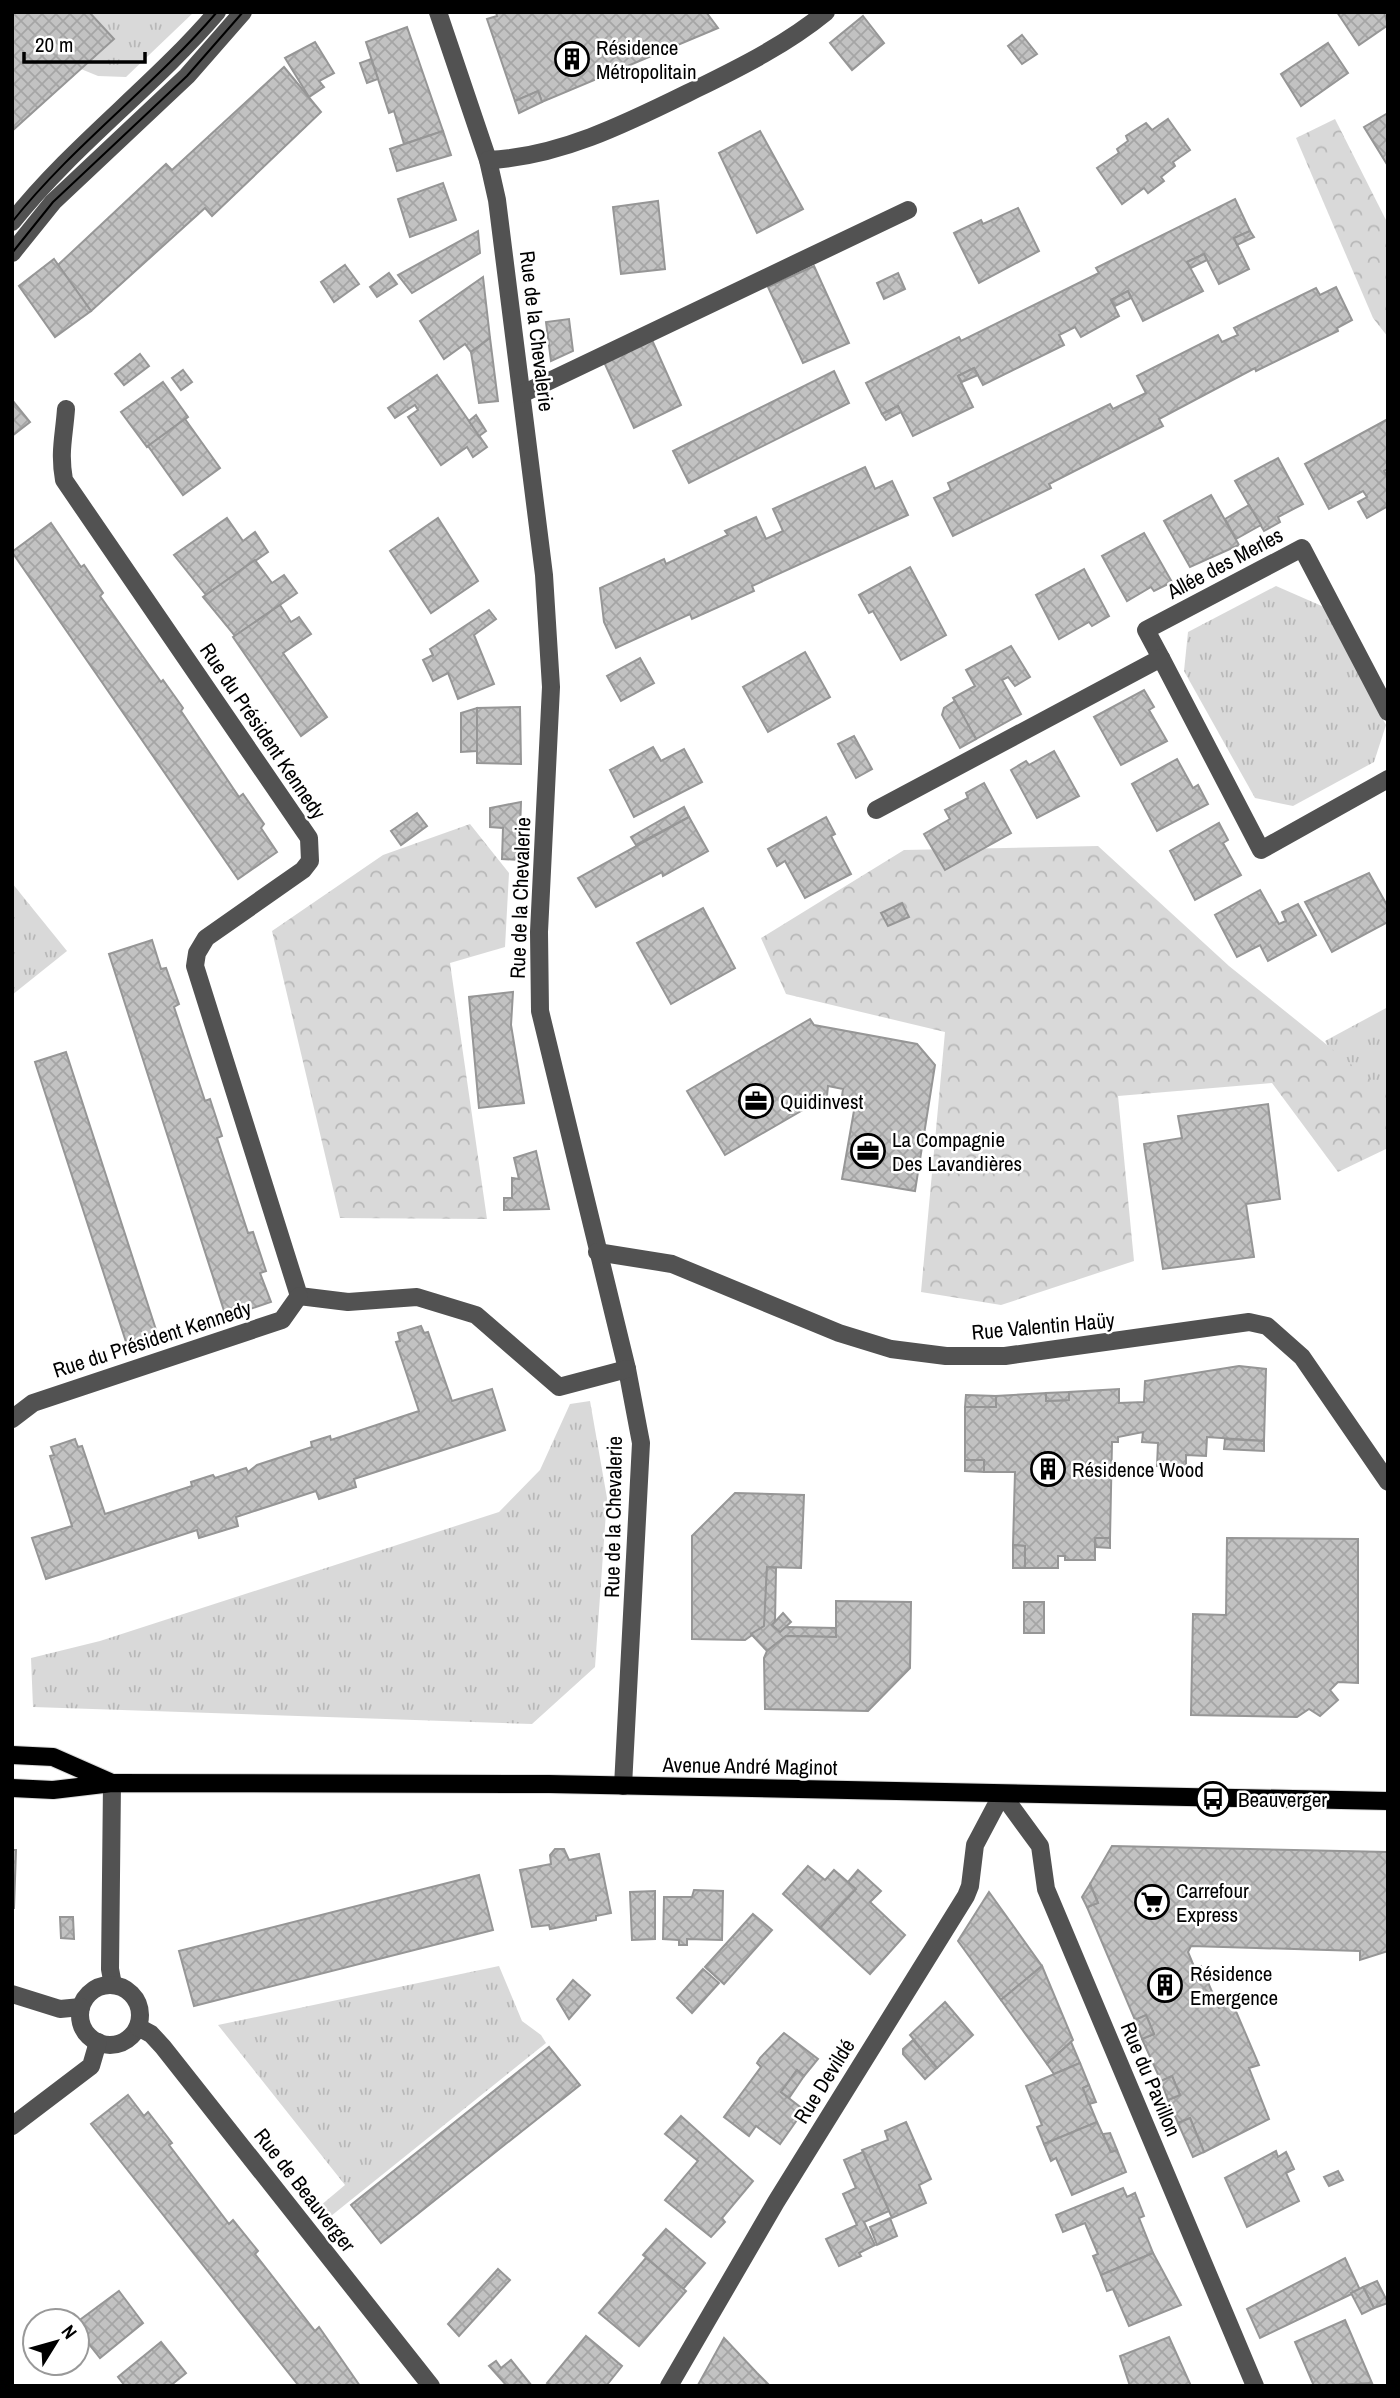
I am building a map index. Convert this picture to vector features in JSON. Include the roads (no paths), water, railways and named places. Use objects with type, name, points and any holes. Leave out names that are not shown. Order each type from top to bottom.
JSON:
[{"type":"main road","name":"Avenue André Maginot","points":[[12,1755],[53,1757],[112,1783]]},
{"type":"main road","name":"Avenue André Maginot","points":[[12,1788],[53,1790],[112,1783],[623,1786],[1388,1801]]},
{"type":"street","points":[[12,222],[75,152],[118,113],[217,12]]},
{"type":"street","points":[[12,253],[54,202],[195,68],[243,12]]},
{"type":"street","name":"Rue de la Chevalerie","points":[[438,12],[488,160],[497,200],[544,575],[551,687],[539,932],[540,1011],[627,1369],[640,1443],[623,1786]]},
{"type":"street","points":[[488,160],[519,159],[621,126],[770,50],[826,12]]},
{"type":"street","points":[[522,394],[908,210]]},
{"type":"street","name":"Rue du Président Kennedy","points":[[12,1419],[33,1403],[282,1320],[299,1296],[195,965],[197,953],[206,938],[303,870],[310,861],[309,838],[64,480],[59,452],[64,439],[66,409]]},
{"type":"street","name":"Allée des Merles","points":[[1388,712],[1302,548],[1146,630],[1261,850],[1388,779]]},
{"type":"street","points":[[876,810],[1161,659]]},
{"type":"street","name":"Rue Valentin Haüy","points":[[597,1252],[672,1264],[839,1333],[891,1349],[946,1356],[1005,1356],[1249,1322],[1267,1326],[1302,1357],[1388,1482]]},
{"type":"street","points":[[299,1296],[348,1302],[417,1297],[476,1315],[559,1387],[627,1369]]},
{"type":"street","points":[[112,1783],[110,1969],[113,1985]]},
{"type":"street","name":"Rue Devildé","points":[[668,2386],[776,2202],[965,1896],[970,1885],[975,1845],[1002,1794]]},
{"type":"street","name":"Rue du Pavillon","points":[[1002,1794],[1040,1846],[1046,1889],[1255,2386]]},
{"type":"street","points":[[113,1985],[132,1994],[139,2006],[138,2027],[124,2042],[114,2045],[98,2042],[84,2028],[82,2007],[87,1996],[95,1989],[113,1985]]},
{"type":"street","points":[[12,1994],[60,2009],[82,2007]]},
{"type":"street","name":"Rue de Beauverger","points":[[138,2027],[151,2034],[163,2047],[431,2386]]},
{"type":"street","points":[[12,2126],[91,2066],[98,2042]]},
{"type":"tram line","points":[[12,222],[61,167],[167,66],[217,12]]},
{"type":"tram line","points":[[12,253],[53,202],[187,76],[243,12]]},
{"type":"place","name":"Résidence Métropolitain","points":[[572,59]]},
{"type":"place","name":"Quidinvest","points":[[756,1101]]},
{"type":"place","name":"La Compagnie Des Lavandières","points":[[868,1151]]},
{"type":"place","name":"Résidence Wood","points":[[1048,1469]]},
{"type":"place","name":"Beauverger","points":[[1213,1799]]},
{"type":"place","name":"Carrefour Express","points":[[1152,1902]]},
{"type":"place","name":"Résidence Emergence","points":[[1165,1985]]}]
